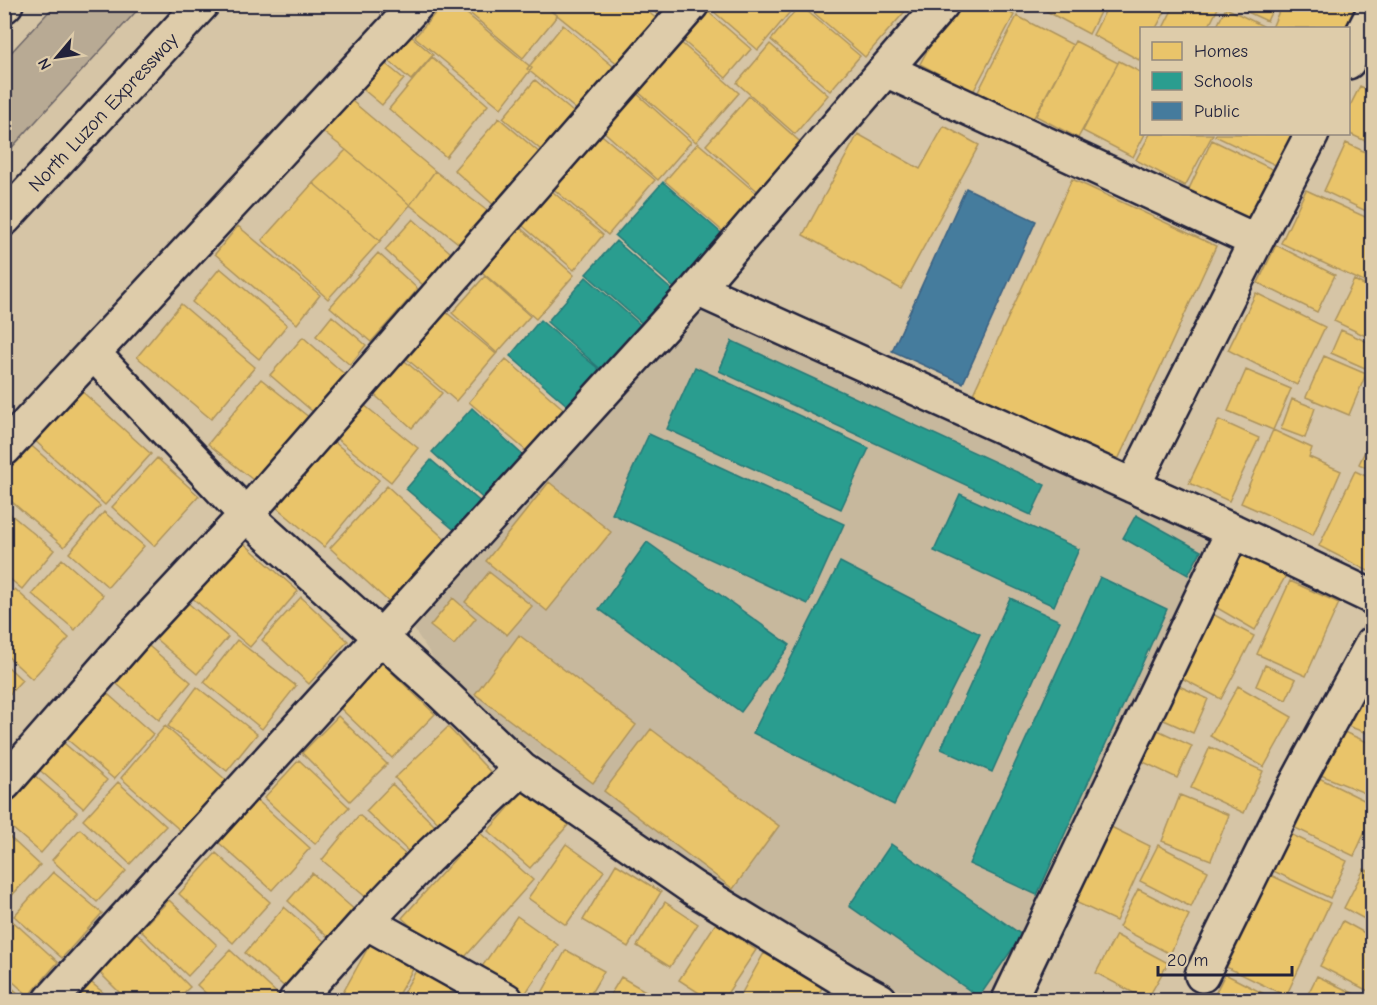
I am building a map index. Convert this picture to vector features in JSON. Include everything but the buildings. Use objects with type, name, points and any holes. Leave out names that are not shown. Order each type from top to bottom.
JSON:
[{"type":"main road","name":"North Luzon Expressway","points":[[4,219],[202,4]]},
{"type":"main road","points":[[4,449],[417,4]]},
{"type":"main road","points":[[4,784],[135,634],[246,515],[692,4]]},
{"type":"main road","points":[[51,1000],[697,289],[942,4]]},
{"type":"main road","points":[[1350,58],[1372,15]]},
{"type":"main road","points":[[886,70],[1256,241]]},
{"type":"main road","points":[[1133,486],[1311,135]]},
{"type":"main road","points":[[697,289],[1233,531],[1372,597]]},
{"type":"main road","points":[[93,353],[246,515],[382,636],[521,769],[693,888],[880,1000]]},
{"type":"main road","points":[[1009,1000],[1233,531]]},
{"type":"main road","points":[[1202,975],[1295,786],[1372,644]]},
{"type":"main road","points":[[296,1000],[426,859],[521,769]]},
{"type":"main road","points":[[366,922],[506,1000]]},
{"type":"shaded area","points":[[55,5],[142,5],[5,155],[5,59]]},
{"type":"shaded area","points":[[679,286],[1215,541],[1001,1000],[918,1000],[877,979],[663,853],[455,691],[398,605]]}]
